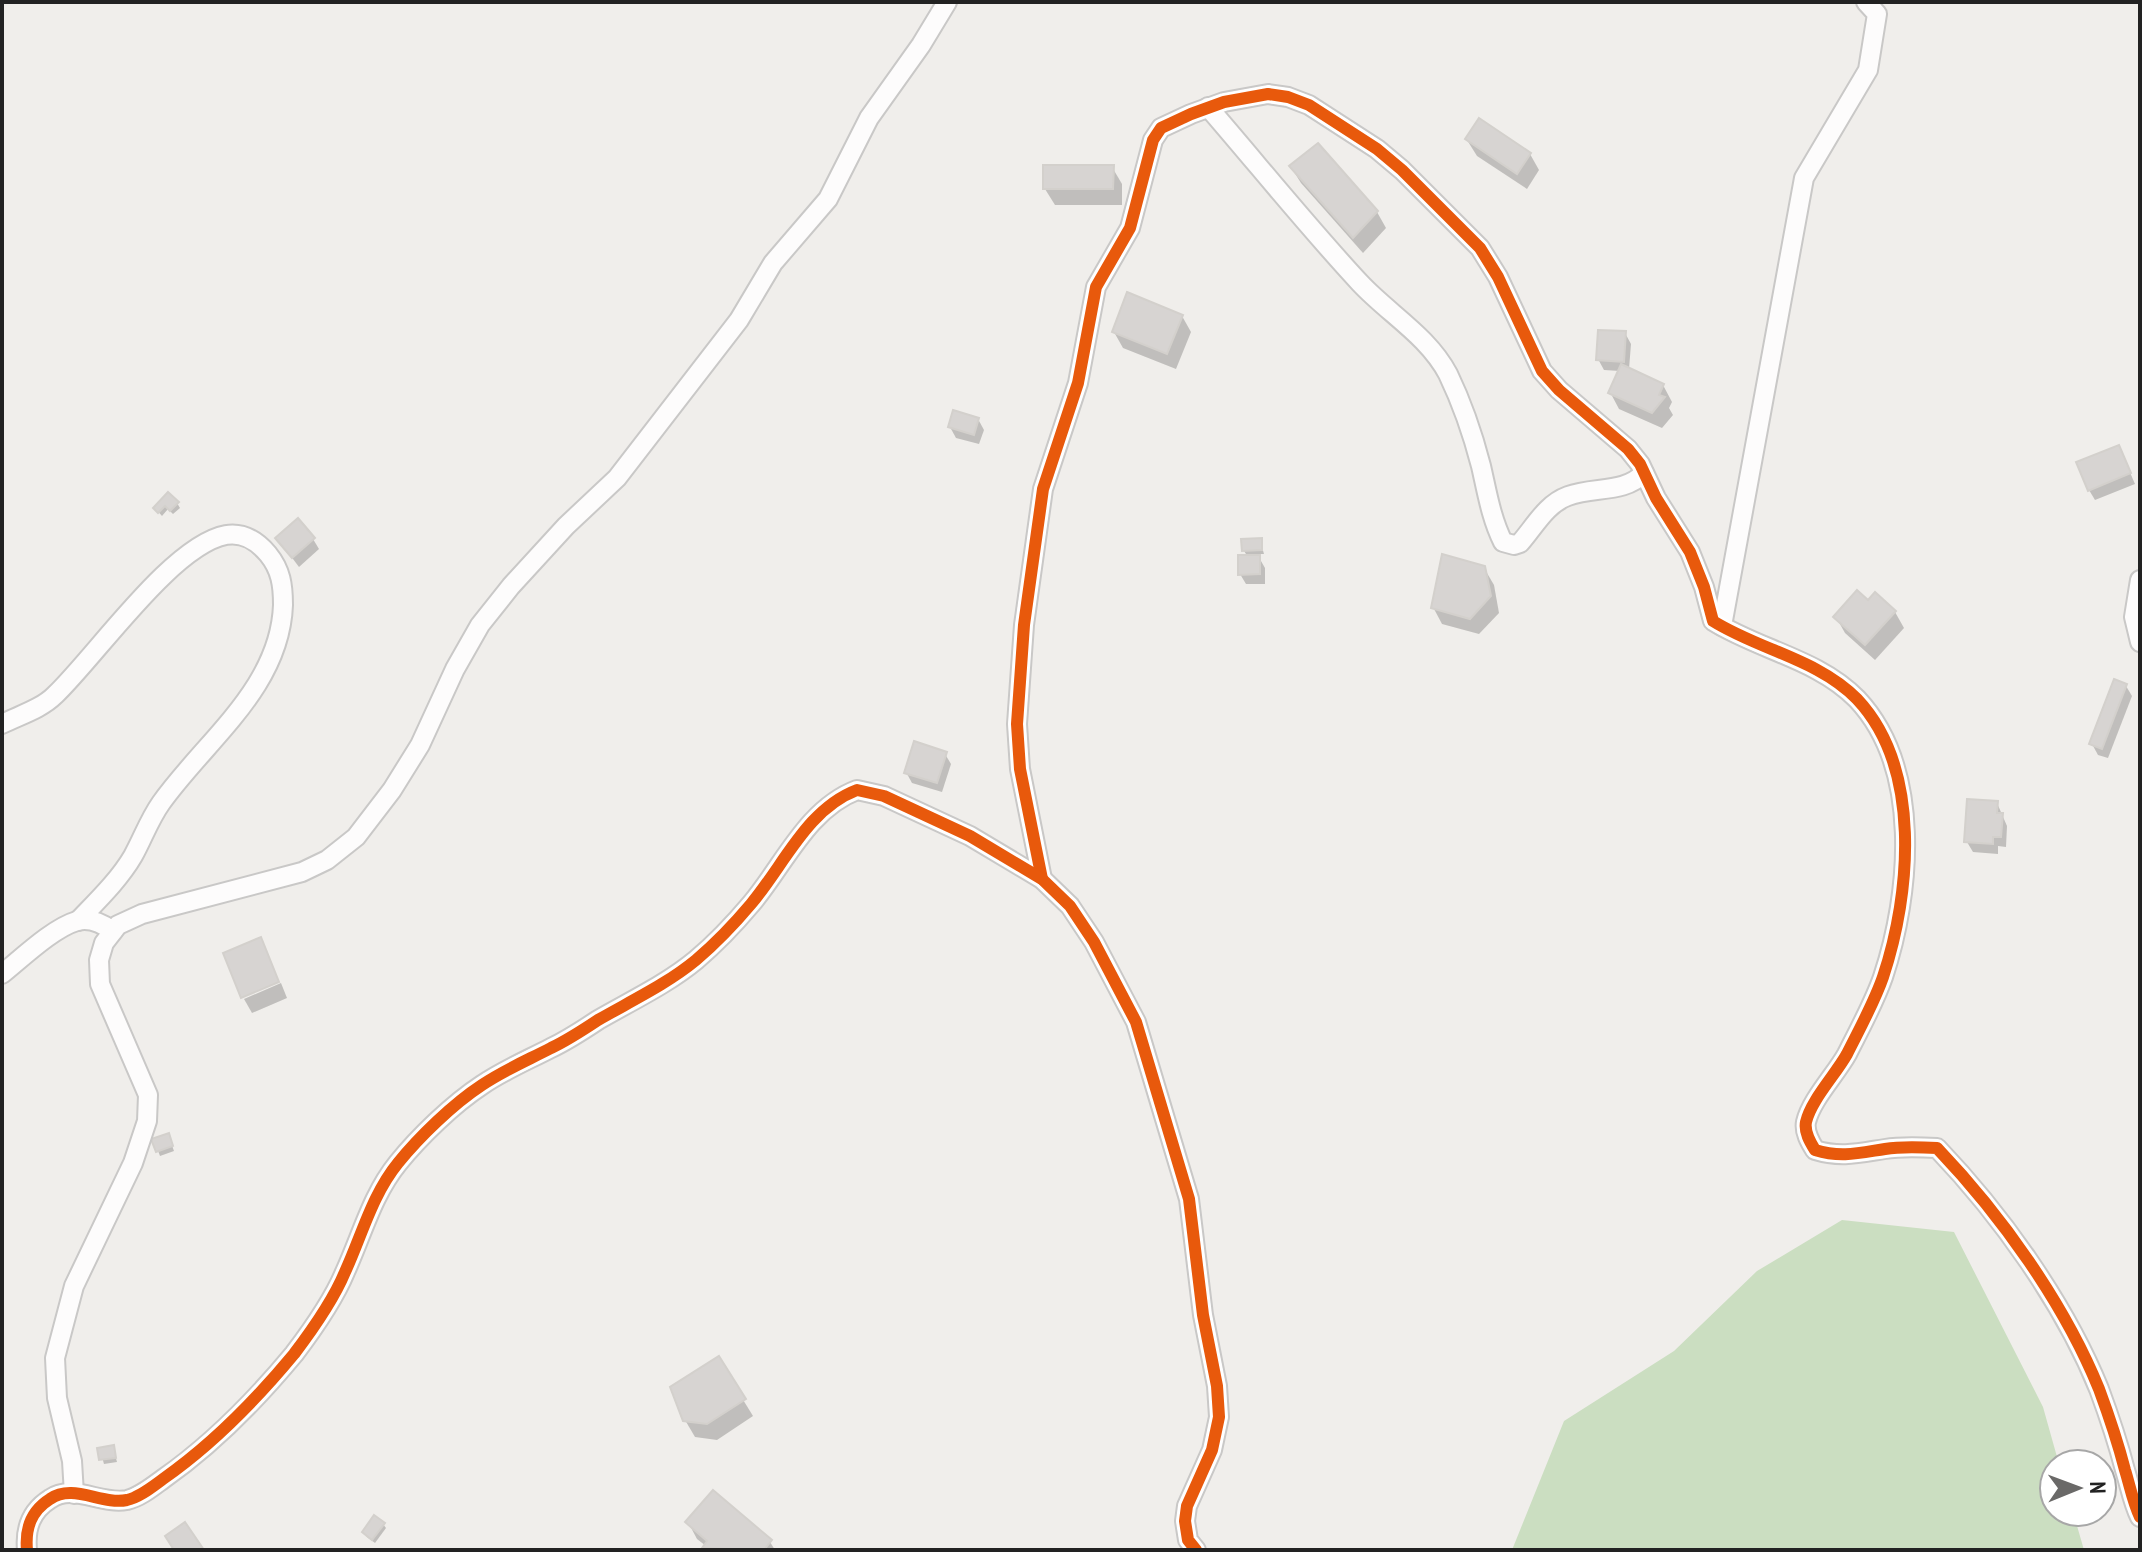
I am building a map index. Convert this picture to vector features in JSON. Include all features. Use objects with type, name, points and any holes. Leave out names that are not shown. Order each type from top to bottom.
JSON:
[{"type":"street","points":[[74,1494],[72,1461],[57,1398],[55,1358],[74,1286],[133,1163],[147,1121],[148,1095],[100,984],[99,960],[104,943],[118,925],[142,914],[302,872],[327,860],[356,837],[384,802],[420,745],[460,657],[480,625],[502,596],[566,526],[617,478],[739,320],[773,263],[828,199],[869,118],[921,45],[947,2]]},
{"type":"street","points":[[1722,626],[1804,178],[1868,70],[1877,14],[1866,2]]},
{"type":"street","points":[[1042,879],[1020,769],[1017,724],[1024,625],[1043,489],[1078,383],[1096,287],[1130,228],[1153,140],[1161,128],[1208,107],[1268,94],[1288,97],[1377,149],[1480,248],[1498,277],[1542,371],[1559,390],[1628,449],[1644,473],[1690,552],[1713,621],[1826,675],[1854,696],[1876,721],[1887,745],[1904,808],[1905,851],[1896,929],[1882,979],[1846,1056],[1806,1123],[1808,1139],[1815,1150],[1840,1156],[1887,1148],[1937,1148],[1956,1167],[2014,1241],[2063,1314],[2102,1399],[2140,1517]]},
{"type":"street","points":[[1208,107],[1353,275],[1383,307],[1433,351],[1463,409],[1491,511],[1503,542],[1520,543],[1551,505],[1568,496],[1634,483],[1644,473]]},
{"type":"street","points":[[2,724],[53,697],[166,573],[211,541],[228,535],[248,537],[259,544],[281,574],[282,616],[274,649],[261,678],[244,704],[183,773],[160,805],[118,877],[78,921],[33,949],[2,974]]},
{"type":"street","points":[[2140,580],[2134,617],[2140,642]]},
{"type":"street","points":[[27,1550],[29,1520],[53,1496],[74,1494],[124,1501],[138,1496],[194,1457],[267,1385],[314,1328],[344,1275],[380,1190],[414,1145],[481,1086],[564,1042],[664,983],[695,960],[751,904],[824,809],[857,790],[884,796],[970,836],[1042,879],[1070,906],[1094,942],[1136,1022],[1189,1199],[1203,1315],[1217,1386],[1219,1417],[1212,1450],[1187,1506],[1185,1521],[1188,1540],[1196,1550]]},
{"type":"street","points":[[78,921],[93,920],[113,931]]},
{"type":"green space","points":[[1842,1220],[1954,1232],[2043,1407],[2055,1448],[2038,1448],[2038,1528],[2078,1528],[2084,1550],[1512,1550],[1564,1421],[1674,1351],[1757,1271]]},
{"type":"building","points":[[1479,118],[1531,153],[1517,174],[1465,139]]},
{"type":"building","points":[[1318,143],[1378,211],[1353,238],[1289,166]]},
{"type":"building","points":[[1043,165],[1114,165],[1113,189],[1043,189]]},
{"type":"building","points":[[1127,292],[1183,315],[1167,354],[1112,332]]},
{"type":"building","points":[[1598,330],[1626,331],[1624,362],[1596,360]]},
{"type":"building","points":[[1621,364],[1664,384],[1659,395],[1665,397],[1652,413],[1608,393]]},
{"type":"building","points":[[953,410],[979,418],[974,435],[948,427]]},
{"type":"building","points":[[2119,445],[2131,473],[2088,491],[2076,462]]},
{"type":"building","points":[[168,492],[179,502],[170,511],[165,506],[158,513],[153,508]]},
{"type":"building","points":[[298,518],[315,538],[292,558],[275,538]]},
{"type":"building","points":[[1262,538],[1262,550],[1242,551],[1241,539]]},
{"type":"building","points":[[1442,554],[1485,566],[1491,596],[1470,619],[1431,608]]},
{"type":"building","points":[[1238,555],[1260,555],[1260,574],[1238,575]]},
{"type":"building","points":[[1857,590],[1868,600],[1875,592],[1896,611],[1865,645],[1833,617]]},
{"type":"building","points":[[2114,679],[2127,684],[2102,749],[2089,744]]},
{"type":"building","points":[[914,741],[947,752],[937,783],[904,773]]},
{"type":"building","points":[[1967,799],[1998,801],[1997,813],[2003,813],[2001,837],[1993,837],[1993,844],[1964,842]]},
{"type":"building","points":[[261,937],[279,982],[241,998],[223,953]]},
{"type":"building","points":[[169,1133],[173,1146],[156,1152],[151,1139]]},
{"type":"building","points":[[719,1356],[746,1399],[707,1424],[683,1421],[670,1387]]},
{"type":"building","points":[[114,1445],[116,1458],[99,1460],[97,1448]]},
{"type":"building","points":[[713,1490],[772,1540],[764,1550],[702,1548],[707,1541],[685,1522]]},
{"type":"building","points":[[374,1515],[385,1523],[372,1540],[362,1532]]},
{"type":"building","points":[[185,1522],[204,1550],[174,1550],[165,1536]]},
{"type":"cycle path","points":[[1042,879],[1020,769],[1017,724],[1024,625],[1043,489],[1078,383],[1096,287],[1130,228],[1153,140],[1161,128],[1224,102],[1268,94],[1288,97],[1309,105],[1377,149],[1480,248],[1498,277],[1542,371],[1559,390],[1628,449],[1640,464],[1656,498],[1690,552],[1713,621],[1825,674],[1857,699],[1878,727],[1892,760],[1901,795],[1905,832],[1900,908],[1893,944],[1879,987],[1847,1054],[1809,1114],[1806,1122],[1809,1140],[1815,1150],[1833,1154],[1898,1147],[1937,1148],[1961,1174],[2029,1261],[2068,1324],[2099,1389],[2140,1517]]},
{"type":"cycle path","points":[[27,1550],[31,1521],[38,1509],[50,1499],[68,1493],[117,1501],[132,1499],[181,1466],[216,1436],[249,1405],[315,1325],[340,1283],[381,1188],[398,1163],[426,1132],[490,1080],[569,1038],[685,969],[725,933],[751,904],[810,824],[839,799],[857,790],[884,796],[970,836],[1042,879],[1070,906],[1094,942],[1136,1022],[1189,1199],[1203,1315],[1217,1386],[1219,1417],[1212,1450],[1187,1506],[1185,1521],[1188,1540],[1196,1550]]}]
